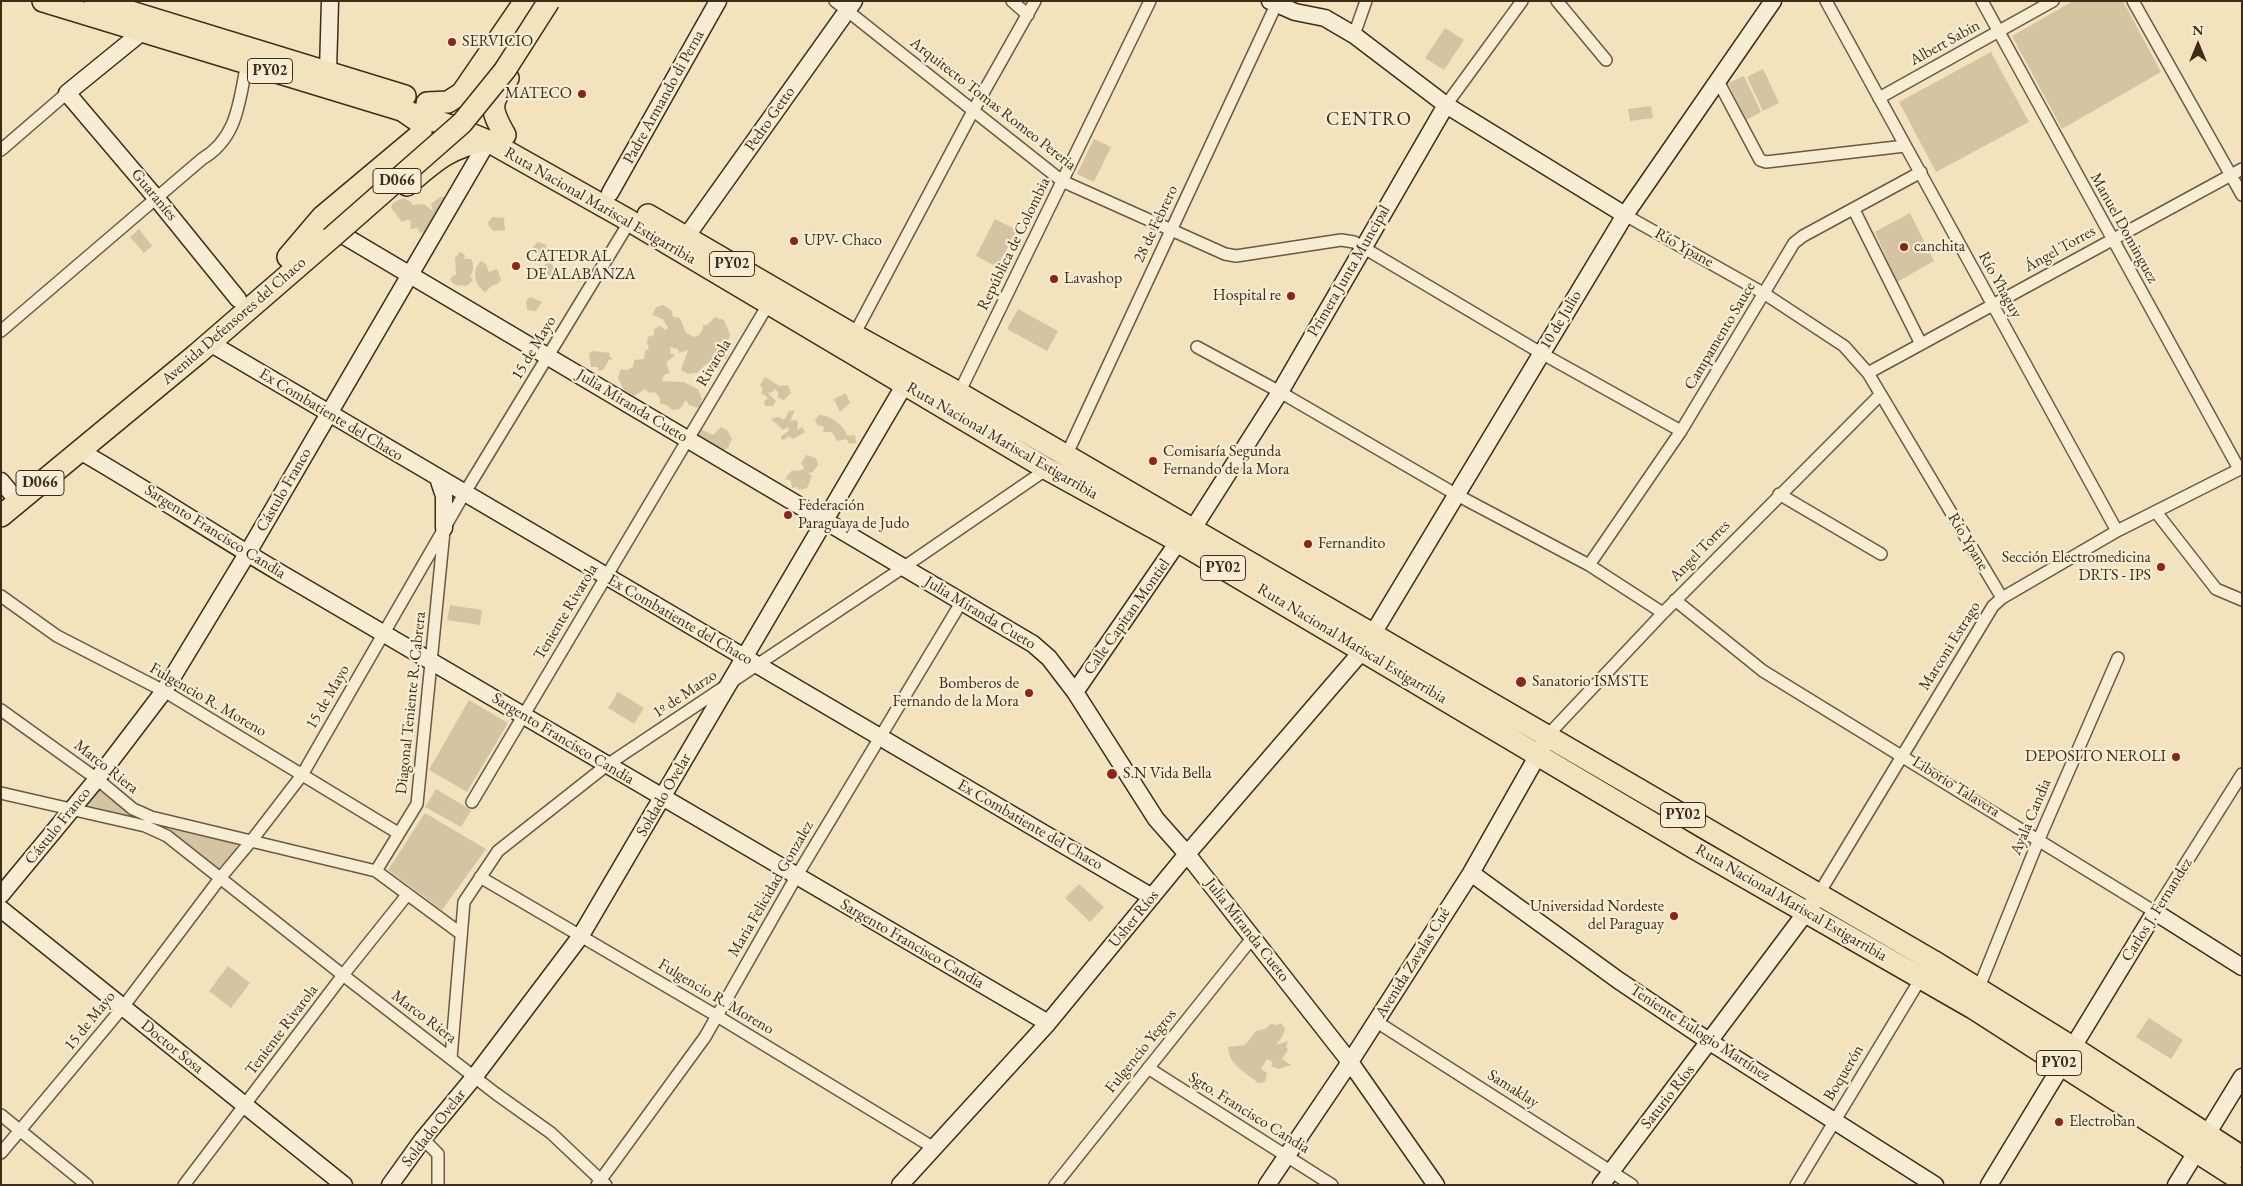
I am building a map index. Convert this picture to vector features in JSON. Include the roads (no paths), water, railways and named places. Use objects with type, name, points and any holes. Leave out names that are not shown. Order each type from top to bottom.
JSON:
[{"type":"highway","name":"PY02","points":[[42,1],[398,109],[456,121]]},
{"type":"highway","name":"PY02","points":[[95,1],[328,71],[427,104],[456,121]]},
{"type":"highway","points":[[427,104],[448,102],[462,94],[525,1]]},
{"type":"highway","name":"D066","points":[[456,121],[535,1]]},
{"type":"highway","name":"D066","points":[[456,121],[505,70],[549,1]]},
{"type":"highway","points":[[333,235],[443,154],[464,145],[493,139],[494,98],[560,1]]},
{"type":"highway","points":[[289,265],[322,216],[421,134],[421,123],[398,109]]},
{"type":"highway","name":"Ruta Nacional Mariscal Estigarribia","points":[[456,121],[610,193],[854,335],[1047,468],[1185,536]]},
{"type":"highway","name":"Avenida Defensores del Chaco","points":[[1,516],[74,447],[238,299],[333,235],[456,121]]},
{"type":"highway","name":"Ruta Nacional Mariscal Estigarribia","points":[[493,139],[905,384],[959,392],[1066,456],[1185,536],[1368,642],[1548,735],[1818,894],[1978,990],[2067,1056],[2201,1143],[2242,1181]]},
{"type":"highway","name":"Avenida Defensores del Chaco","points":[[5,492],[74,447],[210,343],[289,265]]},
{"type":"highway","name":"Ruta Nacional Mariscal Estigarribia","points":[[1368,642],[1539,756],[1807,914],[1921,978],[2067,1056]]},
{"type":"highway","name":"Ruta Nacional Mariscal Estigarribia","points":[[2201,1143],[2242,1157]]},
{"type":"street","points":[[328,71],[330,1]]},
{"type":"street","name":"Padre Armando di Perna","points":[[610,193],[718,1]]},
{"type":"street","points":[[1012,1],[1028,15]]},
{"type":"street","points":[[854,335],[1035,1]]},
{"type":"street","name":"República de Colombia","points":[[959,392],[1150,1]]},
{"type":"street","points":[[1354,35],[1366,1]]},
{"type":"street","name":"Primera Junta Muncipal","points":[[1185,536],[1280,392],[1446,105],[1522,1]]},
{"type":"street","points":[[1557,1],[1606,60]]},
{"type":"street","name":"10 de Julio","points":[[1368,642],[1540,353],[1625,215],[1773,1]]},
{"type":"street","name":"Río Yhaguy","points":[[1826,1],[2117,531]]},
{"type":"street","name":"Manuel Dominguez","points":[[1982,1],[2112,240],[2240,469]]},
{"type":"street","name":"Albert Sabin","points":[[1878,98],[2053,1]]},
{"type":"street","points":[[2133,1],[2242,195]]},
{"type":"street","name":"Río Ypane","points":[[1273,3],[1325,18],[1354,35],[1446,105],[1625,215],[1766,294],[1844,346],[1868,373],[2002,598]]},
{"type":"street","name":"28 de Febrero","points":[[1066,456],[1172,229],[1273,3]]},
{"type":"street","name":"Arquitecto Tomas Romeo Pereria","points":[[845,4],[1062,181],[1225,254],[1236,256],[1341,240],[1354,242],[1540,353],[1681,430]]},
{"type":"street","name":"Pedro Getto","points":[[686,237],[845,4]]},
{"type":"street","points":[[1,150],[142,32]]},
{"type":"street","points":[[1,331],[222,145],[228,137],[247,63]]},
{"type":"street","points":[[1718,81],[1760,160],[1766,162],[1905,146]]},
{"type":"street","name":"Guaraníes","points":[[67,93],[157,199],[238,299]]},
{"type":"street","name":"Cástulo Franco","points":[[1,895],[97,779],[164,690],[247,554],[410,275],[493,139]]},
{"type":"street","name":"Ángel Torres","points":[[1868,373],[2242,169]]},
{"type":"street","name":"Campamento Sauce","points":[[1589,566],[1681,430],[1766,294],[1794,243],[1803,236],[1921,172]]},
{"type":"street","points":[[1854,210],[1921,344]]},
{"type":"street","name":"15 de Mayo","points":[[1,1153],[123,1007],[221,877],[302,775],[464,494],[630,221]]},
{"type":"street","name":"Julia Miranda Cueto","points":[[333,235],[410,275],[1033,644],[1049,658],[1075,692],[1156,820],[1187,854],[1350,1062],[1436,1185]]},
{"type":"street","name":"Rivarola","points":[[687,439],[769,303]]},
{"type":"street","name":"Ex Combatiente del Chaco","points":[[210,343],[1152,897]]},
{"type":"street","points":[[1197,347],[1280,392],[1457,495],[1589,566],[1663,612]]},
{"type":"street","name":"Soldado Ovelar","points":[[390,1185],[423,1139],[475,1076],[580,937],[728,684],[750,662],[824,520],[905,384]]},
{"type":"street","name":"Angel Torres","points":[[1548,735],[1663,612],[1880,395]]},
{"type":"street","name":"Teniente Rivarola","points":[[472,802],[687,439]]},
{"type":"street","name":"Sargento Francisco Candia","points":[[74,447],[139,485],[247,554],[523,715],[662,799],[1048,1023]]},
{"type":"street","points":[[750,662],[904,567],[1047,468]]},
{"type":"street","name":"Marconi Estrago","points":[[1818,894],[1993,606],[2002,598],[2117,531],[2240,469]]},
{"type":"street","points":[[438,478],[444,496],[444,528]]},
{"type":"street","points":[[1779,494],[1881,554]]},
{"type":"street","points":[[2156,512],[2216,589],[2242,600]]},
{"type":"street","name":"Diagonal Teniente R. Cabrera","points":[[376,871],[417,804],[444,528]]},
{"type":"street","name":"Calle Capitan Montiel","points":[[1075,692],[1185,536]]},
{"type":"street","name":"Fulgencio R. Moreno","points":[[1,596],[57,636],[164,690],[398,833]]},
{"type":"street","name":"Liborio Talavera","points":[[1675,600],[1763,671],[1902,754],[2242,967]]},
{"type":"street","name":"Maria Felicidad Gonzalez","points":[[601,1183],[705,1037],[796,877],[962,601]]},
{"type":"street","name":"Usher Ríos","points":[[900,1185],[1048,1023],[1187,854],[1368,642]]},
{"type":"street","name":"Ayala Candia","points":[[1978,990],[2039,839],[2118,658]]},
{"type":"street","name":"1º de Marzo","points":[[451,1058],[464,902],[498,851],[511,838],[607,765],[728,684]]},
{"type":"street","name":"Marco Riera","points":[[1,710],[97,779],[133,809],[151,817],[376,871]]},
{"type":"street","name":"Avenida Zavalas Cué","points":[[1267,1185],[1350,1062],[1471,873],[1539,756],[1548,735]]},
{"type":"street","name":"Carlos J. Fernandez","points":[[1989,1185],[2155,912],[2242,774]]},
{"type":"street","name":"Marco Riera","points":[[1,793],[145,826],[167,836],[343,975],[551,1133],[601,1183]]},
{"type":"street","points":[[376,871],[460,933]]},
{"type":"street","name":"Teniente Eulogio Martínez","points":[[1471,873],[1618,980],[1710,1042],[1935,1185]]},
{"type":"street","name":"Fulgencio R. Moreno","points":[[480,877],[717,1016],[934,1148]]},
{"type":"street","name":"Saturio Ríos","points":[[1601,1185],[1807,914],[1818,894]]},
{"type":"street","name":"Teniente Rivarola","points":[[184,1185],[343,975],[407,895]]},
{"type":"street","name":"Doctor Sosa","points":[[1,909],[344,1185]]},
{"type":"street","name":"Fulgencio Yegros","points":[[1055,1185],[1253,937]]},
{"type":"street","name":"Boquerón","points":[[1796,1185],[1921,978]]},
{"type":"street","name":"Samaklay","points":[[1376,1022],[1632,1185]]},
{"type":"street","name":"Sgto. Francisco Candia","points":[[1148,1068],[1332,1185]]},
{"type":"street","points":[[2176,1185],[2242,1077]]},
{"type":"street","points":[[1,1115],[87,1185]]},
{"type":"street","points":[[423,1139],[438,1154],[438,1185]]},
{"type":"place","name":"SERVICIO","points":[[452,42]]},
{"type":"place","name":"MATECO","points":[[582,94]]},
{"type":"place","name":"UPV- Chaco","points":[[794,241]]},
{"type":"place","name":"canchita","points":[[1904,247]]},
{"type":"place","name":"CATEDRAL DE ALABANZA","points":[[516,266]]},
{"type":"place","name":"Lavashop","points":[[1054,279]]},
{"type":"place","name":"Hospital re","points":[[1291,296]]},
{"type":"place","name":"Comisaría Segunda Fernando de la Mora","points":[[1153,461]]},
{"type":"place","name":"Federación Paraguaya de Judo","points":[[788,515]]},
{"type":"place","name":"Fernandito","points":[[1308,544]]},
{"type":"place","name":"Sección Electromedicina DRTS - IPS","points":[[2161,567]]},
{"type":"place","name":"Sanatorio ISMSTE","points":[[1521,682]]},
{"type":"place","name":"Bomberos de Fernando de la Mora","points":[[1029,693]]},
{"type":"place","name":"DEPOSITO NEROLI","points":[[2176,757]]},
{"type":"place","name":"S.N Vida Bella","points":[[1112,774]]},
{"type":"place","name":"Universidad Nordeste del Paraguay","points":[[1674,916]]},
{"type":"place","name":"Electroban","points":[[2059,1122]]},
{"type":"district","name":"CENTRO","points":[[1369,120]]}]
